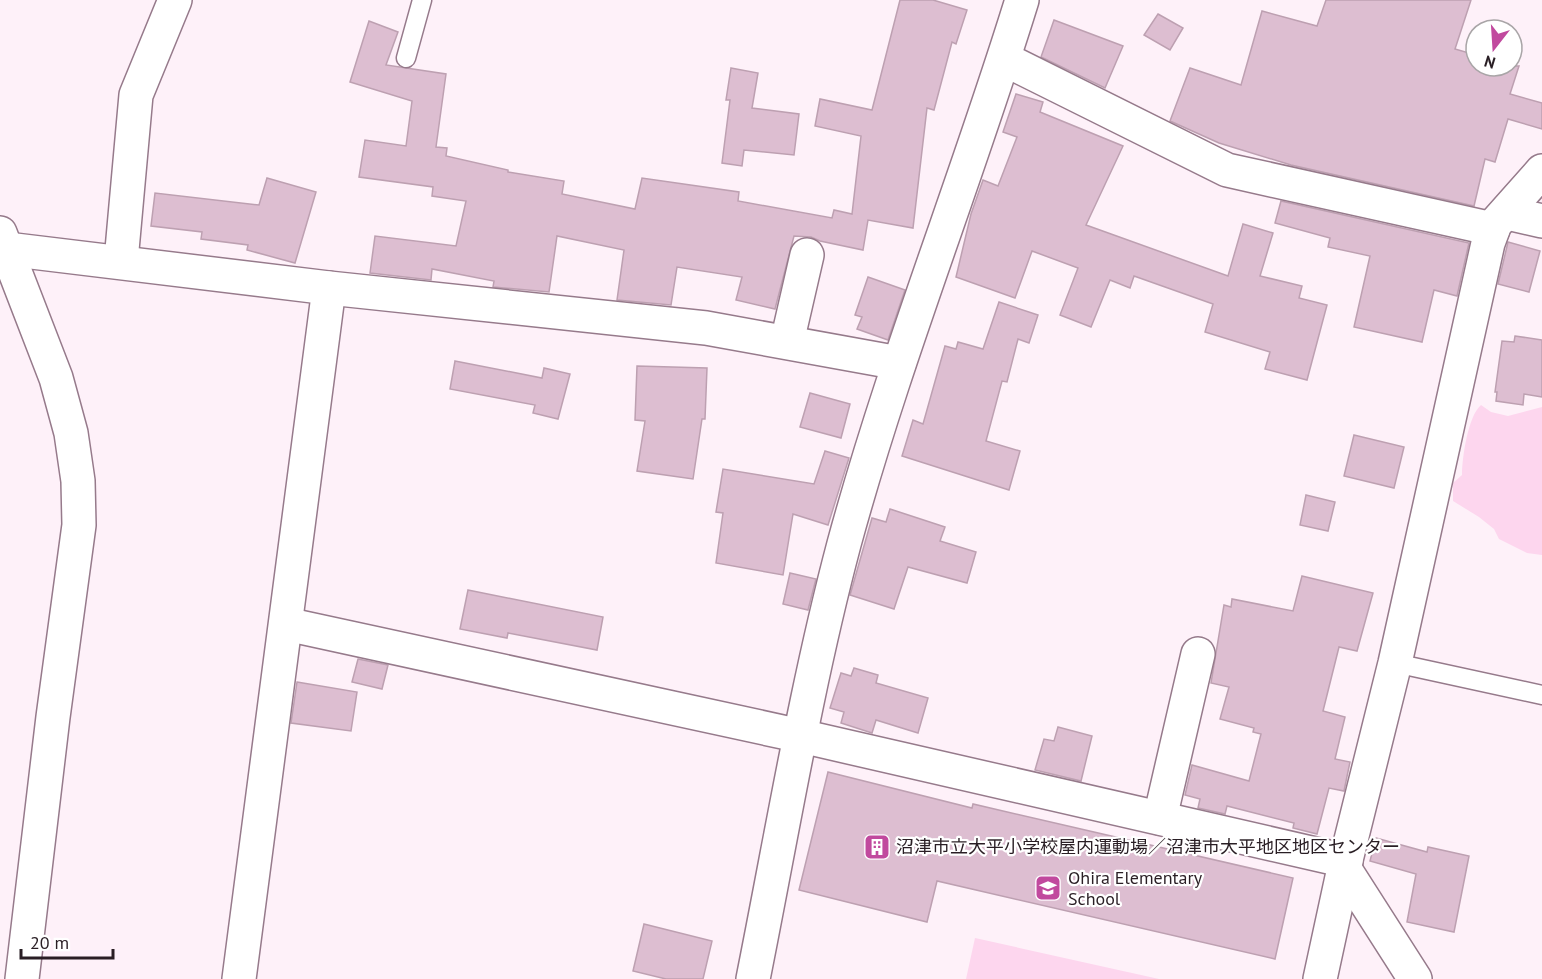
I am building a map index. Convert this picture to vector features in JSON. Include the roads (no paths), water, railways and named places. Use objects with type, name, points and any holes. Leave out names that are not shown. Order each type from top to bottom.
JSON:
[{"type":"street","points":[[121,261],[136,96],[175,0]]},
{"type":"street","points":[[753,979],[801,735],[844,544],[899,363],[1004,59],[1022,0]]},
{"type":"street","points":[[1004,59],[1227,170],[1500,221],[1542,222]]},
{"type":"street","points":[[1320,979],[1345,864],[1500,221],[1542,171]]},
{"type":"street","points":[[4,241],[121,261],[329,288],[706,328],[899,363]]},
{"type":"street","points":[[4,241],[56,378],[71,433],[78,481],[79,525],[53,717],[22,979]]},
{"type":"street","points":[[787,342],[807,255]]},
{"type":"street","points":[[239,979],[329,288]]},
{"type":"street","points":[[286,624],[801,735],[1160,818],[1345,864],[1414,979]]},
{"type":"street","points":[[1160,818],[1198,654]]},
{"type":"lane","points":[[406,57],[422,0]]},
{"type":"lane","points":[[1395,663],[1542,695]]},
{"type":"place","name":"沼津市立大平小学校屋内運動場／沼津市大平地区地区センター","points":[[877,847]]},
{"type":"place","name":"Ohira Elementary School","points":[[1048,888]]}]
